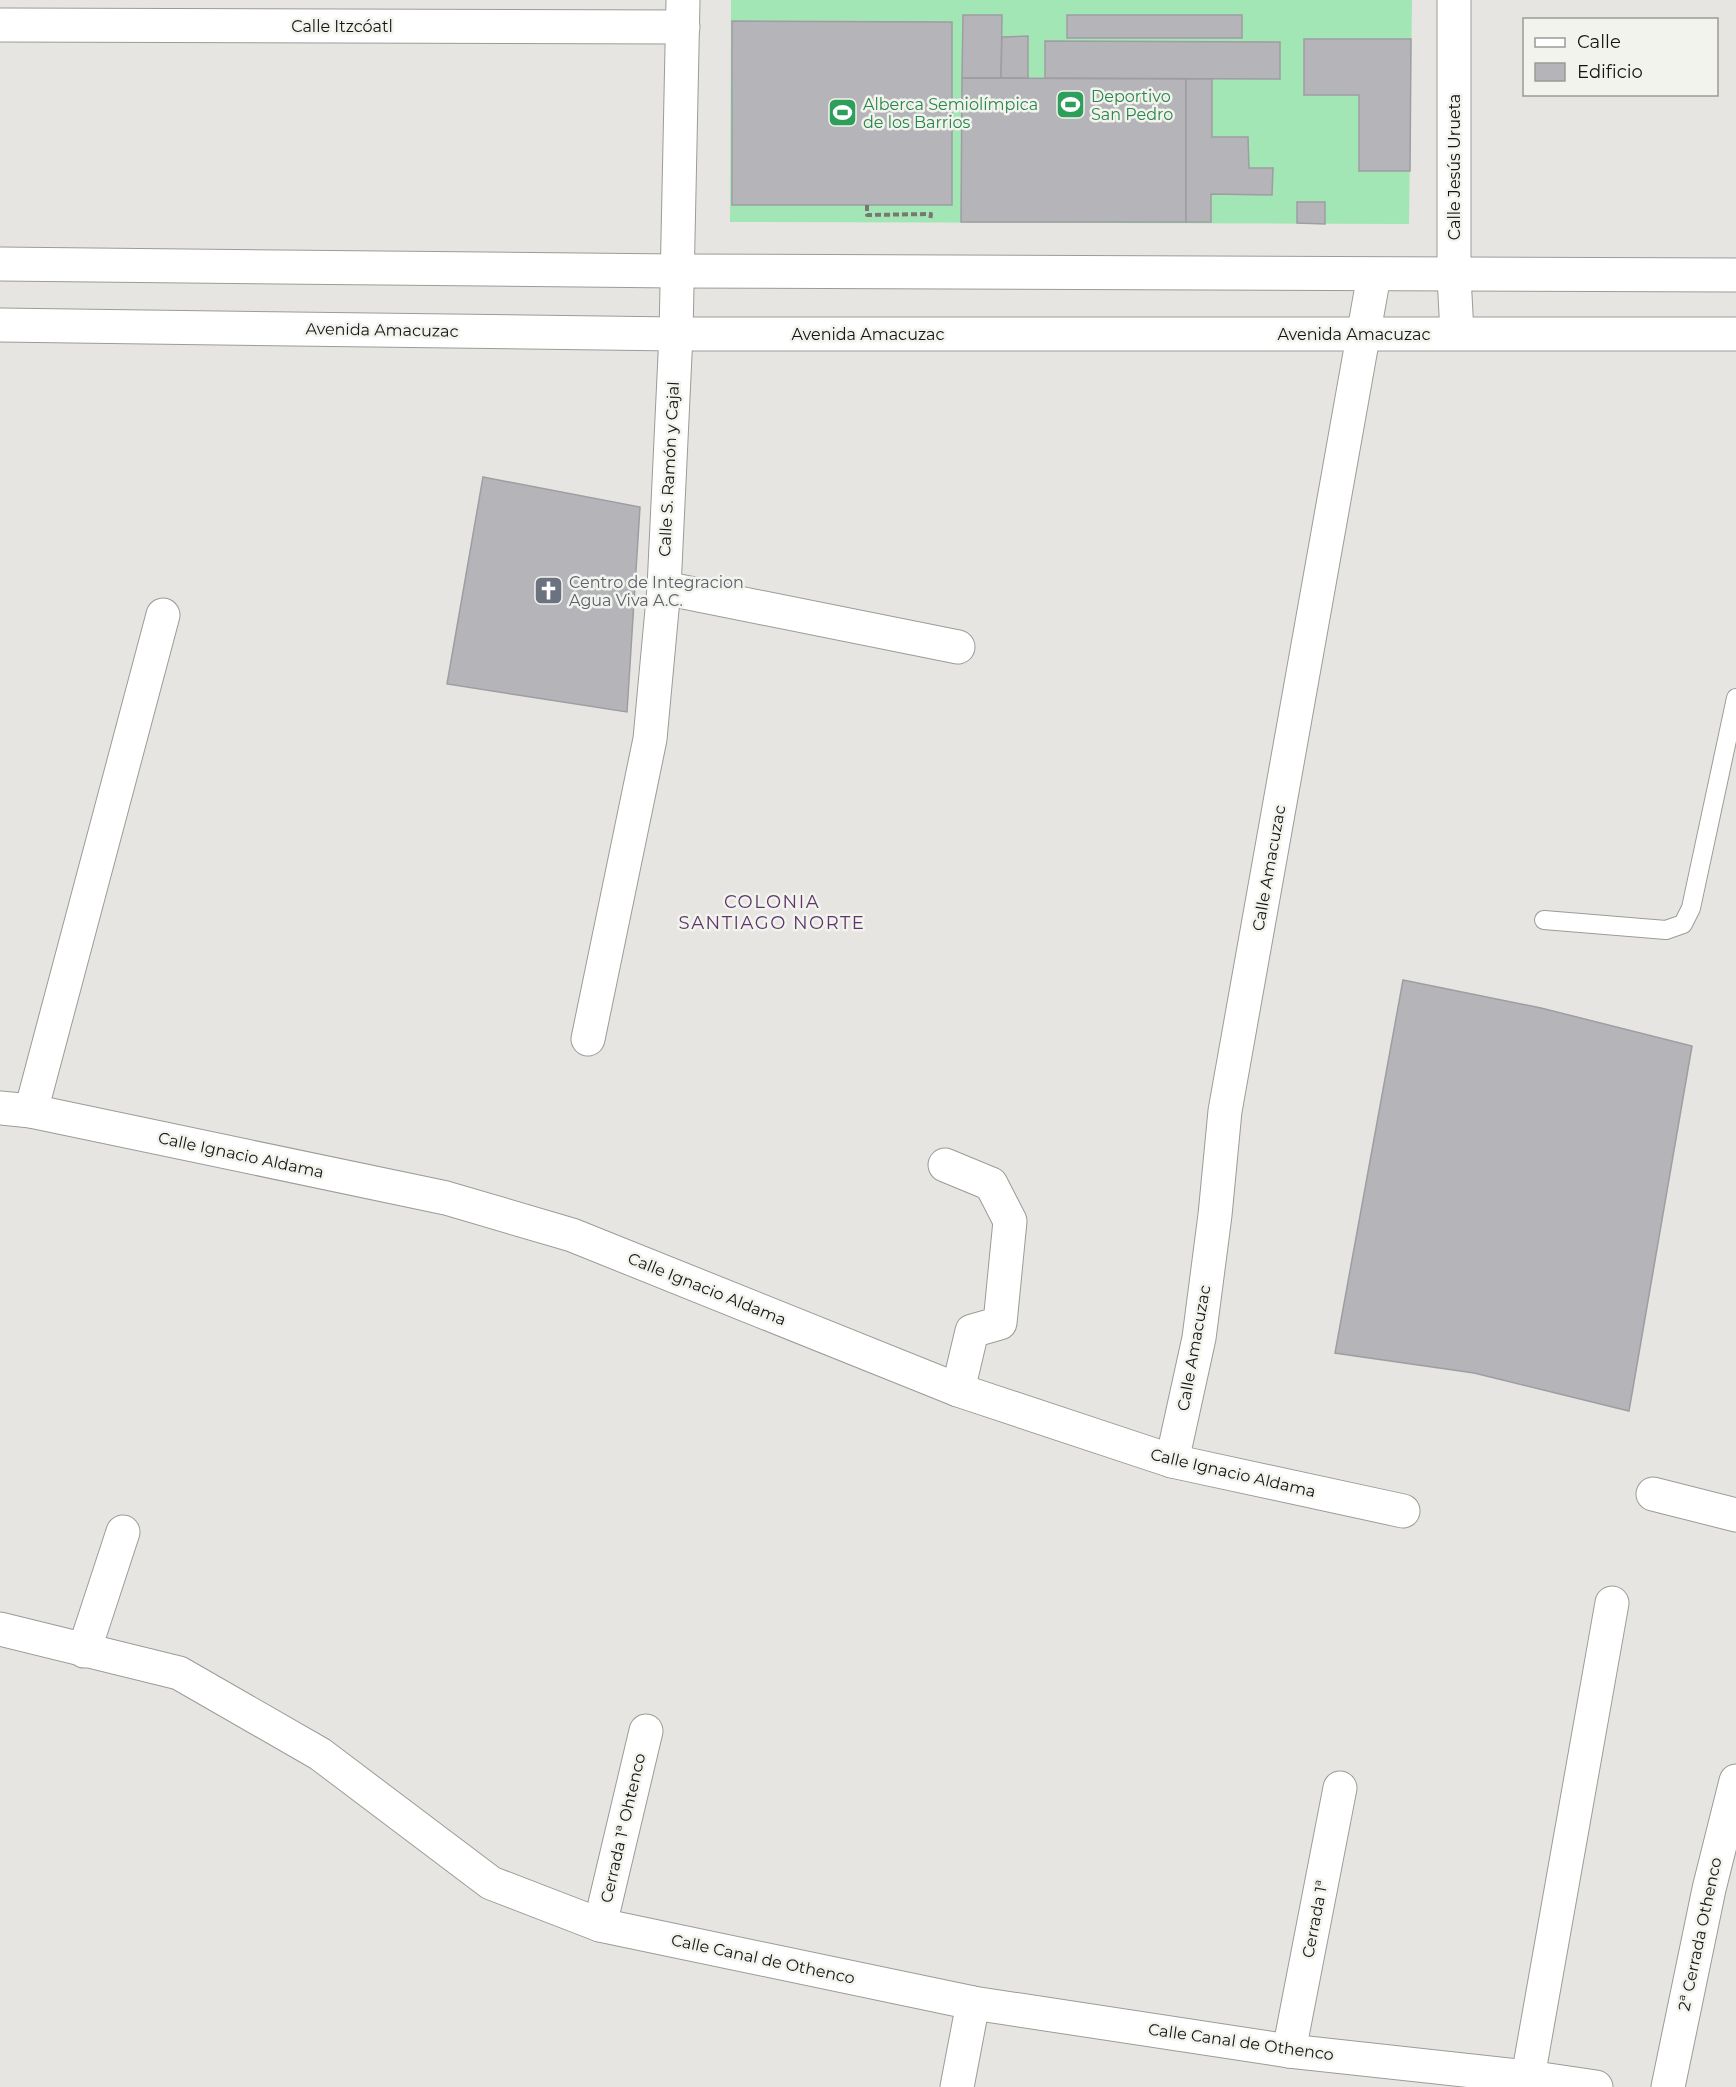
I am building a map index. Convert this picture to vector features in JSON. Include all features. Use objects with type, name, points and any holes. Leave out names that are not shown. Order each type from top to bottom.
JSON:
[{"type":"street","name":"Calle Jesús Urueta","points":[[1454,0],[1454,276],[1457,333]]},
{"type":"street","name":"Calle Itzcóatl","points":[[0,25],[683,13]]},
{"type":"street","name":"Calle S. Ramón y Cajal","points":[[588,1039],[650,739],[664,588],[676,334],[683,13]]},
{"type":"street","points":[[0,264],[1454,276],[1736,275]]},
{"type":"street","name":"Calle Amacuzac","points":[[1172,1461],[1199,1338],[1215,1215],[1225,1111],[1374,275]]},
{"type":"street","name":"Avenida Amacuzac","points":[[0,325],[676,334],[1736,334]]},
{"type":"street","points":[[664,588],[958,646]]},
{"type":"street","points":[[15,1110],[163,615]]},
{"type":"street","name":"Calle Ignacio Aldama","points":[[15,1110],[446,1198],[572,1235],[958,1390],[1172,1461],[1403,1511]]},
{"type":"street","points":[[945,1165],[991,1184],[1010,1221],[1000,1323],[972,1331],[958,1390]]},
{"type":"street","points":[[1653,1494],[1736,1515]]},
{"type":"street","points":[[84,1651],[123,1532]]},
{"type":"street","points":[[1528,2077],[1612,1602]]},
{"type":"street","name":"Calle Canal de Othenco","points":[[0,1629],[179,1673],[320,1754],[491,1882],[600,1925],[973,2003],[1289,2051],[1528,2077],[1596,2087]]},
{"type":"street","name":"Cerrada 1ª Ohtenco","points":[[600,1925],[646,1731]]},
{"type":"street","name":"2ª Cerrada Othenco","points":[[1668,2087],[1709,1889],[1736,1781]]},
{"type":"street","name":"Cerrada 1ª","points":[[1289,2051],[1340,1788]]},
{"type":"street","points":[[957,2087],[973,2003]]},
{"type":"lane","points":[[1544,920],[1666,930],[1683,924],[1691,908],[1736,698]]},
{"type":"path","points":[[867,205],[867,215],[931,214],[930,221]]},
{"type":"green space","name":"Deportivo San Pedro","points":[[731,0],[1412,0],[1409,224],[730,222]]},
{"type":"building","points":[[963,15],[1002,15],[1001,78],[962,78]]},
{"type":"building","points":[[1067,15],[1242,15],[1242,38],[1067,38]]},
{"type":"building","name":"Alberca Semiolímpica de los Barrios","points":[[732,21],[952,22],[952,205],[732,205]]},
{"type":"building","points":[[1028,36],[1028,78],[1001,78],[1002,37]]},
{"type":"building","points":[[1304,39],[1411,39],[1410,171],[1359,171],[1359,95],[1304,95]]},
{"type":"building","points":[[1045,41],[1280,42],[1280,79],[1045,78]]},
{"type":"building","points":[[962,78],[1186,79],[1186,222],[961,222]]},
{"type":"building","points":[[1186,79],[1212,79],[1212,137],[1248,137],[1249,168],[1273,168],[1272,195],[1211,194],[1211,222],[1186,222]]},
{"type":"building","points":[[1297,202],[1325,202],[1325,224],[1297,223]]},
{"type":"building","name":"Centro de Integracion Agua Viva A.C.","points":[[483,477],[640,507],[627,712],[447,684]]},
{"type":"building","points":[[1403,980],[1541,1008],[1692,1046],[1629,1411],[1474,1373],[1335,1353]]},
{"type":"place","name":"Deportivo San Pedro","points":[[1070,105]]},
{"type":"place","name":"Alberca Semiolímpica de los Barrios","points":[[842,113]]},
{"type":"place","name":"Centro de Integracion Agua Viva A.C.","points":[[548,591]]},
{"type":"district","name":"COLONIA SANTIAGO NORTE","points":[[772,912]]}]
